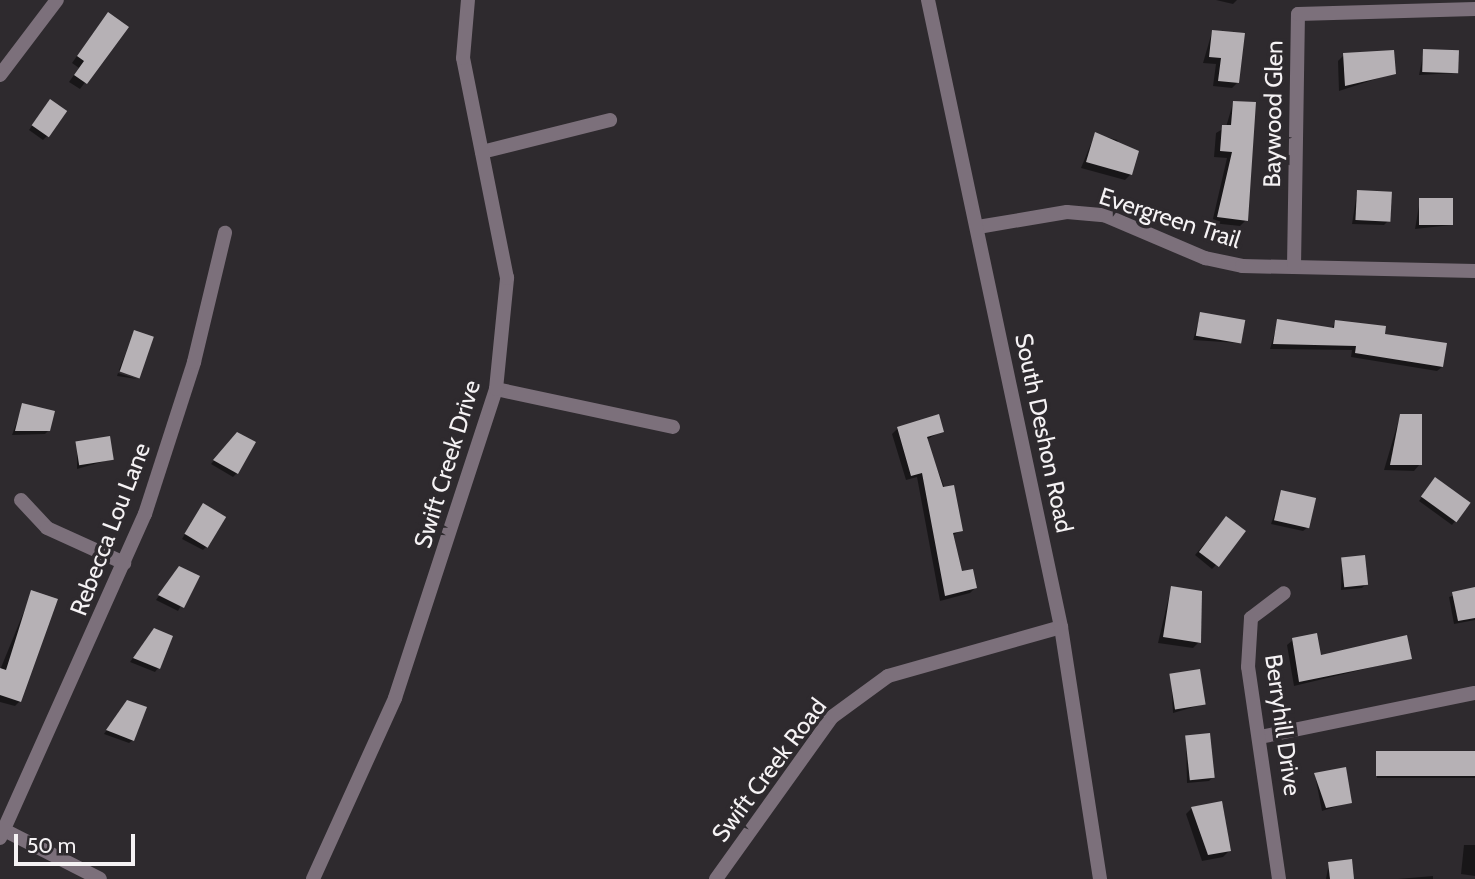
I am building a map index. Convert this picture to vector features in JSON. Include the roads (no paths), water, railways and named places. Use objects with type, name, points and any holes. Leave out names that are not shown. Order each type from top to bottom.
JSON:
[{"type":"street","points":[[0,75],[57,0]]},
{"type":"street","name":"Swift Creek Drive","points":[[313,879],[395,698],[496,389],[507,278],[463,58],[468,0]]},
{"type":"street","name":"South Deshon Road","points":[[928,0],[1061,627],[1100,879]]},
{"type":"street","name":"Baywood Glen","points":[[1294,267],[1298,13],[1475,9]]},
{"type":"street","points":[[482,152],[610,120]]},
{"type":"street","name":"Evergreen Trail","points":[[978,227],[1068,212],[1104,215],[1205,258],[1294,267],[1475,271]]},
{"type":"street","name":"Rebecca Lou Lane","points":[[1,832],[124,563],[194,362],[225,233]]},
{"type":"street","points":[[496,389],[673,426]]},
{"type":"street","points":[[21,500],[47,528],[124,563]]},
{"type":"street","name":"Berryhill Drive","points":[[1279,879],[1248,667],[1251,618],[1284,593]]},
{"type":"street","name":"Swift Creek Road","points":[[716,879],[832,717],[888,676],[1061,627]]},
{"type":"street","points":[[1260,737],[1475,693]]},
{"type":"street","points":[[1,832],[100,879]]}]
